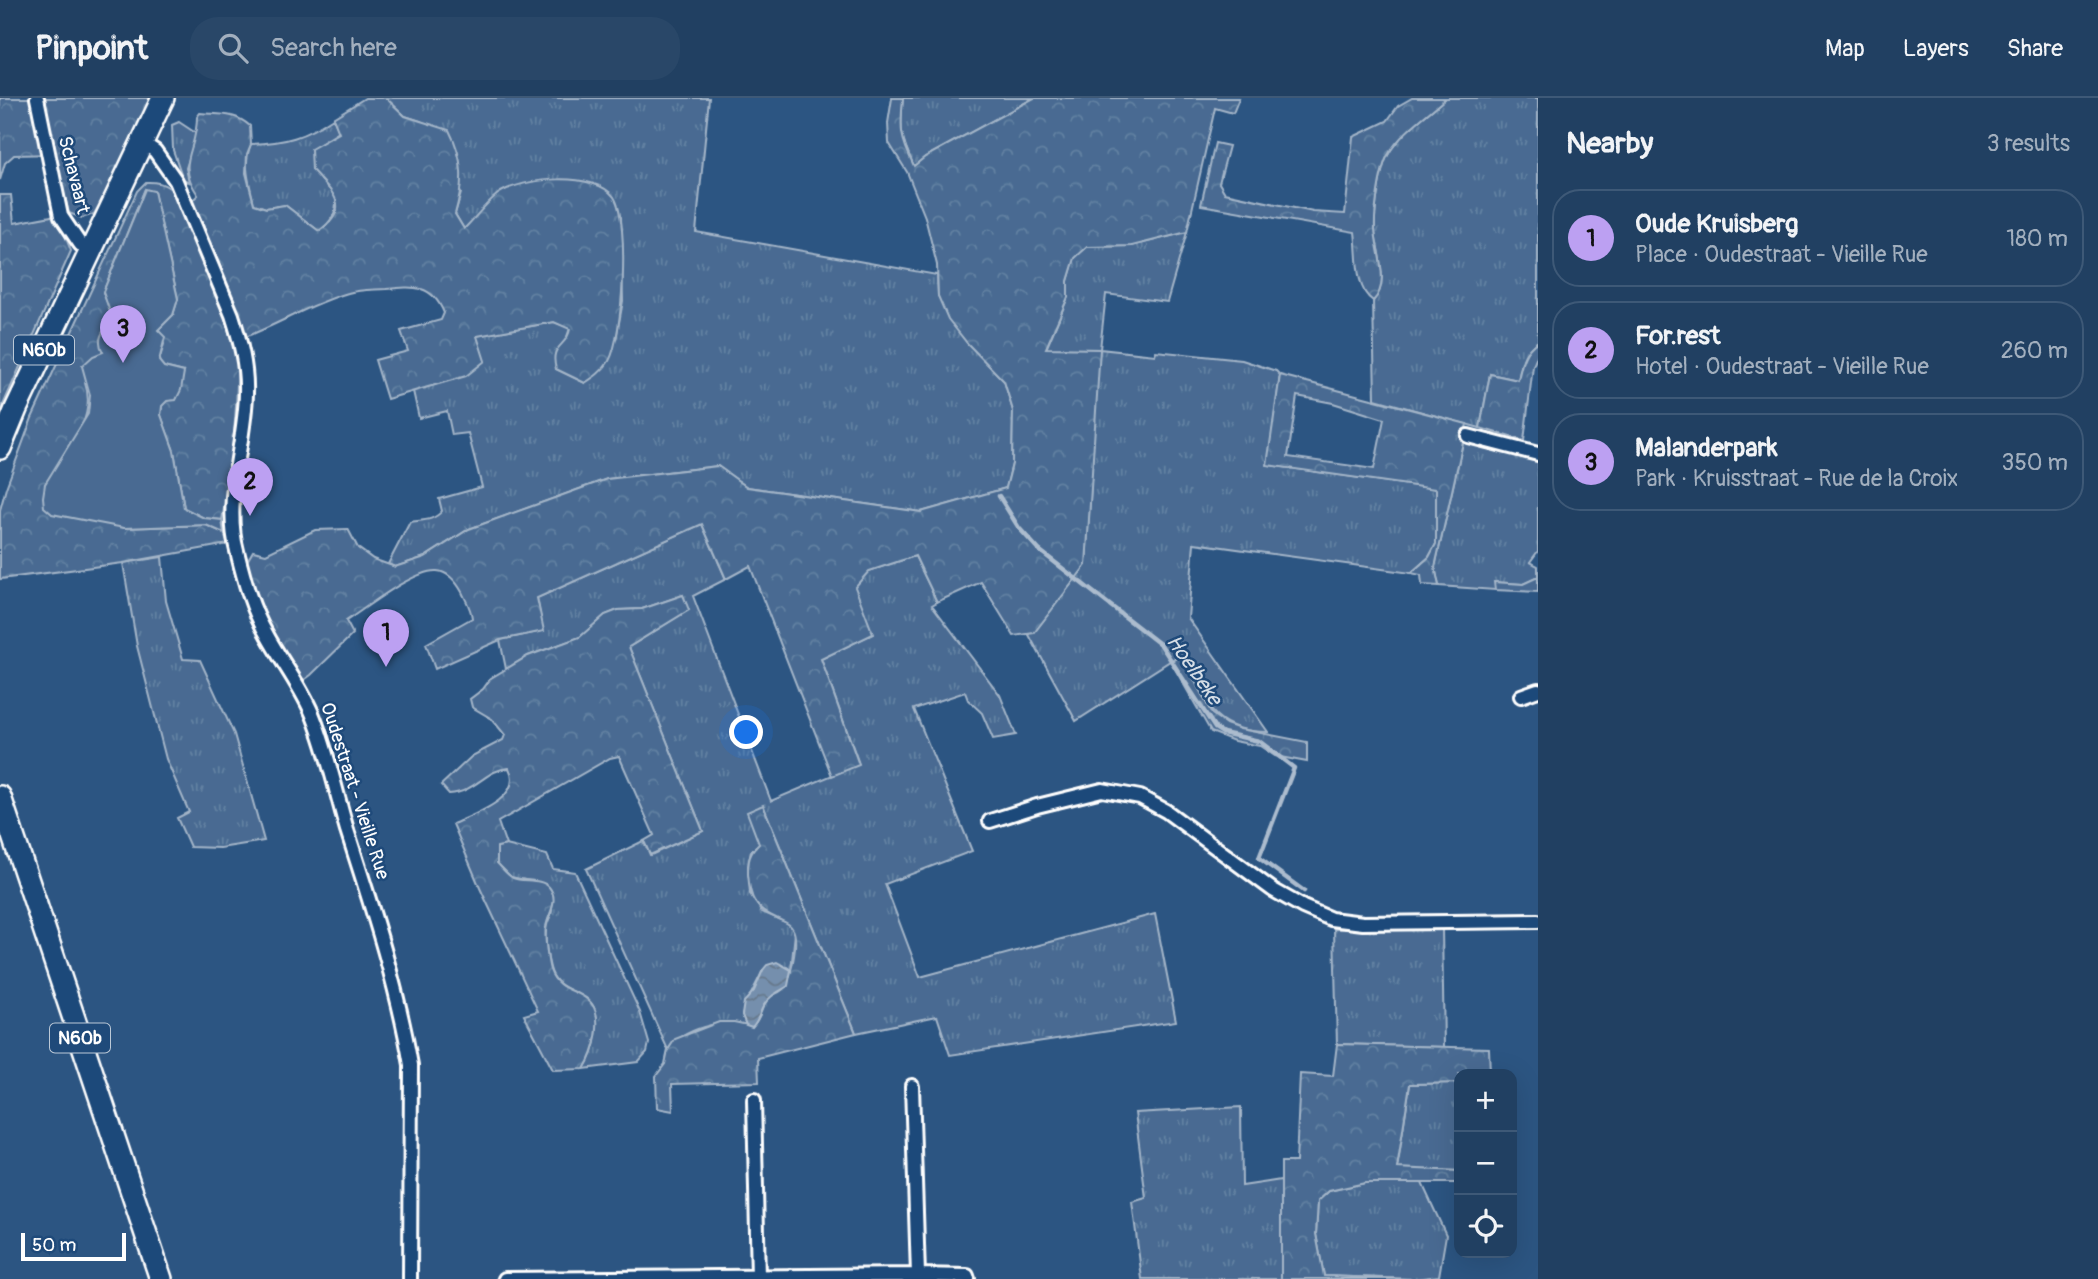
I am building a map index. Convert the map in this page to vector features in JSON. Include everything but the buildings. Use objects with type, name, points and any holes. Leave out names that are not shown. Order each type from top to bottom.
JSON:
[{"type":"main road","name":"N60b","points":[[0,448],[163,98]]},
{"type":"main road","name":"N60b","points":[[0,797],[162,1279]]},
{"type":"street","name":"Schavaart","points":[[37,98],[61,216],[80,244],[90,253]]},
{"type":"street","name":"Oudestraat - Vieille Rue","points":[[143,143],[155,151],[176,181],[239,337],[246,394],[233,498],[232,525],[235,547],[249,596],[260,621],[312,713],[386,950],[406,1034],[411,1065],[410,1279]]},
{"type":"street","points":[[1468,436],[1538,454]]},
{"type":"street","points":[[1521,696],[1538,690]]},
{"type":"street","points":[[990,821],[1102,790],[1140,797],[1166,811],[1273,890],[1331,919],[1363,923],[1538,921]]},
{"type":"street","points":[[912,1086],[918,1275]]},
{"type":"street","points":[[754,1100],[758,1278]]},
{"type":"street","points":[[505,1279],[918,1275],[967,1276],[968,1279]]},
{"type":"green space","points":[[0,98],[151,98],[94,214],[82,218],[69,213],[54,154],[14,155],[5,163],[0,180]]},
{"type":"green space","points":[[365,98],[386,98],[405,116],[449,130],[458,151],[461,171],[455,214],[464,229],[498,194],[524,184],[558,179],[576,180],[592,183],[614,197],[622,229],[623,279],[618,329],[607,365],[585,383],[556,369],[555,355],[570,329],[554,322],[477,336],[485,361],[466,376],[387,399],[375,360],[408,351],[401,331],[441,320],[444,313],[434,297],[421,289],[405,287],[358,291],[334,298],[237,340],[234,430],[222,520],[204,518],[184,508],[174,451],[161,415],[162,406],[184,372],[163,367],[159,361],[164,344],[158,330],[173,315],[178,299],[154,192],[145,189],[103,292],[111,314],[110,331],[104,350],[85,383],[88,397],[83,424],[45,484],[124,528],[206,525],[224,533],[228,544],[123,563],[0,579],[0,510],[6,488],[32,418],[137,191],[146,182],[160,183],[174,192],[186,206],[198,195],[188,174],[197,117],[200,113],[232,116],[250,126],[251,144],[247,154],[246,173],[254,204],[266,208],[285,205],[319,231],[330,223],[337,207],[332,192],[312,170],[311,149],[339,133],[333,118]]},
{"type":"green space","points":[[386,98],[709,98],[696,232],[937,275],[938,296],[967,343],[1004,381],[1013,411],[1012,464],[1006,488],[921,512],[747,487],[717,466],[607,479],[469,529],[425,557],[395,567],[388,564],[410,522],[428,520],[439,514],[442,511],[439,499],[482,487],[468,433],[452,435],[447,411],[419,418],[413,391],[465,376],[480,350],[476,336],[554,322],[570,328],[556,369],[585,383],[616,339],[623,301],[621,217],[498,195],[464,229],[455,214],[461,193],[421,121],[405,116]]},
{"type":"green space","points":[[892,98],[903,98],[902,133],[914,166],[925,157],[1034,98],[1239,98],[1233,113],[1215,108],[1187,232],[1132,246],[1087,247],[1075,258],[1068,281],[1068,297],[1046,348],[1100,349],[1086,565],[1034,633],[1014,636],[981,582],[937,602],[915,556],[869,571],[855,587],[873,634],[821,659],[859,765],[832,776],[750,566],[726,579],[702,524],[537,598],[544,631],[500,640],[435,669],[426,644],[472,618],[462,592],[452,578],[437,571],[416,576],[346,621],[353,634],[311,675],[304,680],[293,671],[267,627],[246,563],[253,551],[266,554],[315,530],[348,529],[358,548],[373,559],[395,567],[425,557],[469,529],[607,479],[718,466],[747,487],[921,512],[1006,488],[1012,464],[1013,411],[1004,381],[948,319],[938,296],[937,265],[925,217],[907,172],[889,143],[888,123]]},
{"type":"green space","points":[[903,98],[1034,98],[925,157],[914,166],[902,133]]},
{"type":"green space","points":[[1412,98],[1446,98],[1399,139],[1382,170],[1375,222],[1382,277],[1378,294],[1373,301],[1367,295],[1360,279],[1355,232],[1201,205],[1215,143],[1229,146],[1219,183],[1225,193],[1313,212],[1345,214],[1353,137],[1387,121],[1398,106]]},
{"type":"green space","points":[[1446,98],[1538,98],[1538,341],[1524,358],[1518,380],[1490,374],[1480,428],[1375,399],[1373,301],[1381,286],[1382,277],[1375,222],[1382,170],[1399,139]]},
{"type":"green space","points":[[333,118],[339,132],[311,150],[321,180],[336,196],[335,211],[328,224],[319,231],[285,205],[266,208],[254,204],[247,167],[251,144],[294,138]]},
{"type":"green space","points":[[179,122],[197,134],[186,168],[189,182],[183,179],[173,150],[172,125]]},
{"type":"green space","points":[[145,189],[154,191],[178,299],[173,315],[158,330],[165,337],[159,361],[164,367],[184,372],[176,400],[167,401],[162,406],[161,415],[174,451],[184,508],[204,518],[222,520],[224,533],[206,525],[124,528],[52,514],[44,507],[45,484],[88,414],[90,395],[82,366],[93,356],[103,352],[100,340],[111,322],[111,315],[103,292]]},
{"type":"green space","points":[[0,195],[11,195],[14,223],[57,215],[71,251],[0,412]]},
{"type":"green space","points":[[1187,232],[1167,302],[1106,294],[1100,349],[1155,355],[1156,351],[1242,360],[1276,371],[1280,375],[1268,465],[1437,489],[1436,544],[1429,557],[1411,573],[1194,543],[1188,618],[1268,732],[1233,726],[1221,719],[1203,698],[1181,654],[1076,721],[1028,633],[1034,632],[1086,565],[1099,349],[1046,349],[1068,297],[1068,281],[1075,257],[1087,247],[1132,246]]},
{"type":"green space","points":[[1538,341],[1524,441],[1480,428],[1490,374],[1518,380],[1526,354]]},
{"type":"green space","points":[[1280,375],[1467,424],[1435,567],[1439,586],[1422,585],[1421,575],[1411,573],[1429,557],[1436,544],[1436,489],[1267,465]],"holes":[[[1297,396],[1333,403],[1384,419],[1374,469],[1288,457]]]},
{"type":"green space","points":[[1464,438],[1538,459],[1538,551],[1530,562],[1538,566],[1538,577],[1523,584],[1495,582],[1495,590],[1439,586],[1435,567]]},
{"type":"green space","points":[[702,524],[726,579],[693,596],[771,801],[859,764],[821,659],[872,634],[854,587],[869,571],[915,556],[937,602],[932,605],[1000,695],[1016,735],[993,739],[982,713],[968,700],[965,692],[914,709],[972,851],[885,884],[920,977],[1155,914],[1176,1021],[950,1055],[937,1016],[856,1033],[763,805],[759,845],[751,851],[748,866],[750,894],[762,912],[790,924],[795,933],[791,970],[787,967],[763,970],[742,1015],[746,1025],[726,1023],[704,1027],[683,1036],[668,1050],[586,869],[643,841],[651,855],[703,831],[629,647],[688,610],[683,595],[642,609],[618,610],[605,615],[580,637],[528,656],[506,669],[500,640],[543,631],[537,598]]},
{"type":"green space","points":[[162,557],[166,601],[183,659],[200,660],[234,734],[264,841],[220,848],[190,847],[177,818],[189,812],[166,759],[137,646],[123,563]]},
{"type":"green space","points":[[1538,577],[1538,592],[1495,590],[1494,582],[1523,584]]},
{"type":"green space","points":[[683,595],[689,610],[629,647],[703,831],[650,855],[644,841],[654,835],[619,756],[610,758],[498,822],[506,845],[497,847],[497,863],[513,878],[541,882],[552,892],[553,902],[545,936],[550,970],[558,983],[591,1003],[597,1017],[594,1045],[584,1069],[553,1070],[524,1015],[538,1011],[453,824],[503,797],[510,788],[512,779],[509,768],[494,772],[458,792],[449,794],[441,785],[472,756],[503,740],[505,735],[492,719],[472,707],[470,699],[483,689],[491,678],[528,656],[580,637],[605,615],[618,610],[642,609]]},
{"type":"green space","points":[[1181,654],[1212,714],[1226,724],[1240,729],[1307,742],[1307,762],[1275,756],[1260,746],[1234,741],[1211,732],[1171,662]]},
{"type":"green space","points":[[763,805],[856,1033],[758,1058],[759,1082],[672,1084],[673,1111],[657,1108],[656,1076],[665,1064],[668,1050],[675,1039],[719,1022],[752,1026],[768,998],[782,990],[788,978],[795,950],[792,928],[758,907],[749,883],[750,858],[759,844],[747,812]]},
{"type":"green space","points":[[506,845],[547,855],[553,869],[575,872],[640,1012],[649,1043],[647,1052],[638,1062],[584,1069],[595,1043],[596,1013],[586,998],[560,984],[552,975],[546,935],[552,907],[545,884],[511,877],[497,863],[497,847]]},
{"type":"green space","points":[[1334,929],[1442,929],[1444,1047],[1337,1044]]},
{"type":"green space","points":[[1337,1044],[1489,1048],[1490,1069],[1454,1069],[1454,1083],[1410,1084],[1397,1168],[1454,1171],[1454,1183],[1365,1183],[1329,1191],[1318,1201],[1316,1234],[1324,1276],[1406,1279],[1281,1279],[1281,1162],[1296,1162],[1300,1074],[1333,1076]]},
{"type":"green space","points":[[1454,1083],[1454,1171],[1397,1169],[1410,1084]]},
{"type":"green space","points":[[1241,1107],[1242,1186],[1281,1180],[1281,1279],[1142,1279],[1132,1202],[1146,1198],[1135,1113]]},
{"type":"green space","points":[[1365,1183],[1422,1183],[1446,1235],[1439,1276],[1414,1279],[1324,1276],[1316,1234],[1318,1201],[1329,1191]]},
{"type":"water","points":[[777,962],[791,970],[788,986],[766,1002],[752,1027],[746,1025],[742,1015],[744,1002],[754,991],[767,965]]},
{"type":"waterway","name":"Hoelbeke","points":[[999,496],[1019,528],[1039,550],[1161,645],[1215,728],[1223,733],[1259,741],[1294,768],[1259,858],[1304,891]]},
{"type":"place","name":"Malanderpark","points":[[123,363]]},
{"type":"place","name":"For.rest","points":[[250,516]]},
{"type":"place","name":"Oude Kruisberg","points":[[386,667]]}]
